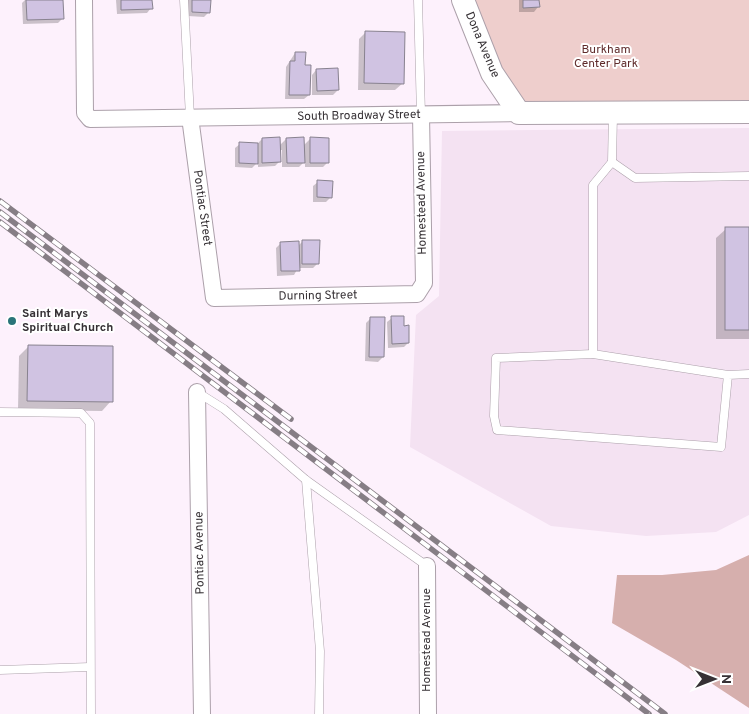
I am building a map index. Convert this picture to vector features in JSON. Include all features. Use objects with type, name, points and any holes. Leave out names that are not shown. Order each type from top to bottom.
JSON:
[{"type":"street","name":"South Broadway Street","points":[[84,0],[85,114],[94,120],[190,117],[749,112]]},
{"type":"street","name":"Dona Avenue","points":[[463,0],[492,73],[519,114]]},
{"type":"street","name":"Homestead Avenue","points":[[421,115],[424,283],[421,290]]},
{"type":"street","name":"Pontiac Street","points":[[190,117],[214,298]]},
{"type":"street","name":"Durning Street","points":[[214,298],[413,295],[421,290]]},
{"type":"street","name":"Pontiac Avenue","points":[[198,392],[202,714]]},
{"type":"street","name":"Homestead Avenue","points":[[426,566],[428,714]]},
{"type":"lane","points":[[184,0],[190,117]]},
{"type":"lane","points":[[418,0],[421,115]]},
{"type":"lane","points":[[593,354],[593,184],[612,162],[613,113]]},
{"type":"lane","points":[[612,162],[635,178],[749,176]]},
{"type":"lane","points":[[728,375],[721,447],[497,430],[494,416],[496,358],[593,354],[728,375],[749,374]]},
{"type":"lane","points":[[198,392],[224,409],[306,480],[426,566]]},
{"type":"lane","points":[[0,412],[81,413],[90,423],[91,714]]},
{"type":"lane","points":[[306,480],[320,651],[319,714]]},
{"type":"lane","points":[[0,670],[90,667]]},
{"type":"shaded area","points":[[749,128],[749,515],[716,532],[646,536],[551,526],[410,447],[416,315],[439,296],[442,131]]},
{"type":"shaded area","points":[[749,555],[749,708],[676,660],[612,623],[617,575],[662,575],[716,570]]},
{"type":"green space","name":"Burkham Center Park","points":[[463,0],[749,0],[749,112],[519,113]]},
{"type":"building","points":[[26,0],[63,0],[64,19],[27,20]]},
{"type":"building","points":[[121,0],[152,0],[153,9],[121,10]]},
{"type":"building","points":[[192,0],[211,0],[210,13],[192,12]]},
{"type":"building","points":[[523,0],[539,0],[540,7],[523,8]]},
{"type":"building","points":[[365,31],[405,32],[404,84],[364,83]]},
{"type":"building","points":[[295,52],[306,52],[305,65],[311,65],[310,95],[289,95],[290,61],[295,61]]},
{"type":"building","points":[[338,68],[339,90],[317,91],[316,69]]},
{"type":"building","points":[[280,137],[281,162],[262,163],[262,138]]},
{"type":"building","points":[[304,137],[305,163],[287,163],[286,138]]},
{"type":"building","points":[[310,137],[329,138],[329,163],[310,163]]},
{"type":"building","points":[[239,142],[258,143],[258,164],[239,163]]},
{"type":"building","points":[[317,180],[333,181],[332,198],[317,197]]},
{"type":"building","points":[[725,227],[749,227],[749,330],[725,330]]},
{"type":"building","points":[[302,240],[320,240],[319,264],[302,264]]},
{"type":"building","points":[[299,241],[300,271],[281,271],[280,242]]},
{"type":"building","points":[[391,316],[404,316],[404,326],[409,325],[409,343],[392,344]]},
{"type":"building","points":[[370,317],[385,317],[384,357],[369,357]]},
{"type":"building","points":[[28,345],[113,346],[113,402],[27,401]]},
{"type":"railway","points":[[0,201],[291,419]]},
{"type":"railway","points":[[0,212],[665,714]]},
{"type":"railway","points":[[0,222],[649,714]]},
{"type":"place","name":"Saint Marys Spiritual Church","points":[[12,321]]}]
